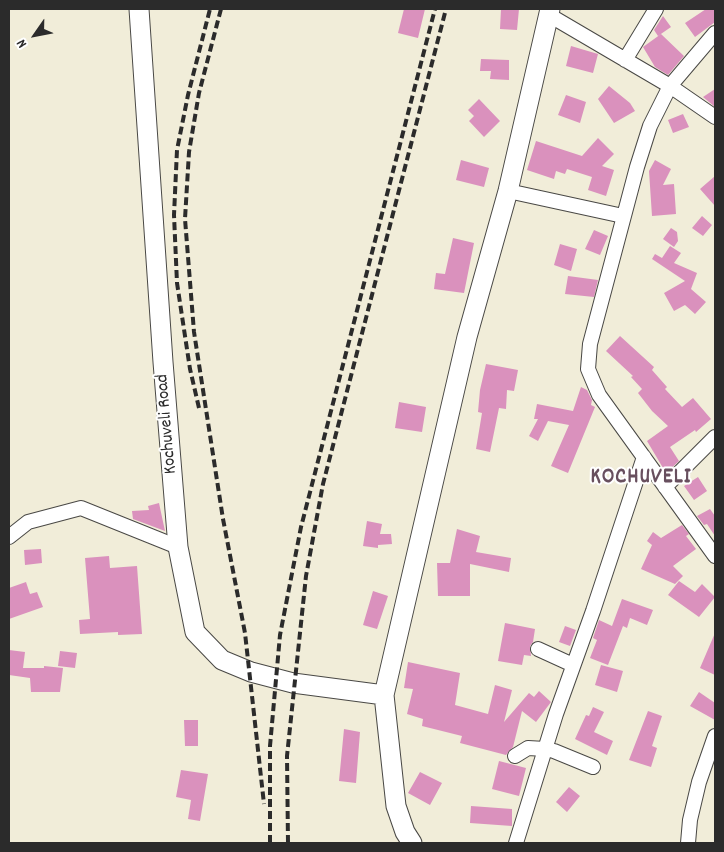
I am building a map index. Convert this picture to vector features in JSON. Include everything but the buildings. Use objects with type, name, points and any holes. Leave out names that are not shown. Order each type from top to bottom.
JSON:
[{"type":"main road","name":"Kochuveli Road","points":[[139,9],[162,353],[178,547],[195,632],[222,660],[251,672],[293,683],[384,695]]},
{"type":"main road","points":[[412,843],[405,832],[396,806],[384,695],[467,337],[508,191],[549,12]]},
{"type":"street","points":[[625,60],[656,9]]},
{"type":"street","points":[[549,12],[714,115]]},
{"type":"street","points":[[715,33],[670,86],[650,126],[590,344],[588,369],[599,395],[715,556]]},
{"type":"street","points":[[508,191],[624,216]]},
{"type":"street","points":[[665,487],[715,437]]},
{"type":"street","points":[[516,843],[545,750],[644,457]]},
{"type":"street","points":[[9,537],[28,522],[81,508],[178,547]]},
{"type":"street","points":[[538,649],[574,665]]},
{"type":"street","points":[[688,843],[690,820],[696,792],[715,736]]},
{"type":"street","points":[[515,756],[528,748],[554,751],[593,767]]},
{"type":"railway","points":[[199,408],[190,369],[177,283],[174,215],[177,150],[188,95],[210,9]]},
{"type":"railway","points":[[221,9],[199,93],[189,152],[185,219],[194,332],[223,519],[245,633],[264,804]]},
{"type":"railway","points":[[270,843],[270,746],[280,635],[301,527],[435,9]]},
{"type":"railway","points":[[288,843],[287,756],[306,576],[323,484],[446,9]]},
{"type":"district","name":"KOCHUVELI","points":[[641,479]]}]
